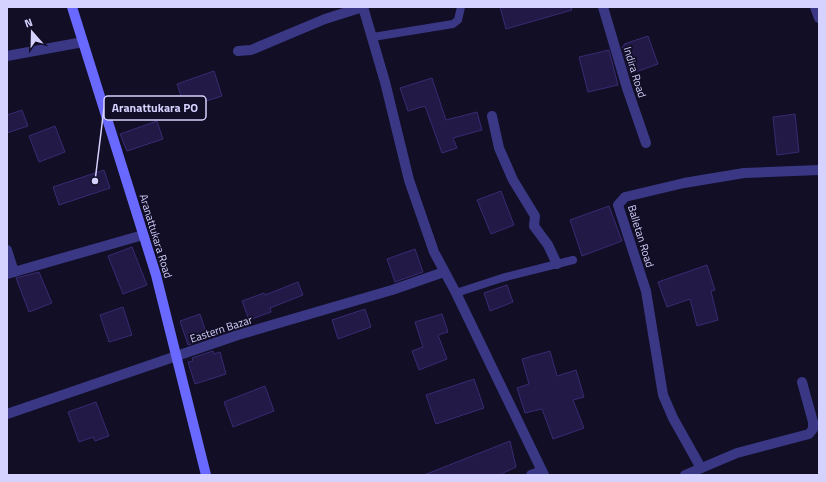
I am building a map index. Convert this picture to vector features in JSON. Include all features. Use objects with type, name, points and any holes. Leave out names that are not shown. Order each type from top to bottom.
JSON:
[{"type":"main road","name":"Aranattukara Road","points":[[72,7],[156,275],[206,475]]},
{"type":"street","points":[[238,51],[251,50],[325,19],[363,7],[373,37],[409,180],[434,252],[456,293],[543,473],[531,475]]},
{"type":"street","name":"Indira Road","points":[[603,7],[627,88],[646,143]]},
{"type":"street","points":[[815,7],[819,18]]},
{"type":"street","points":[[7,56],[83,42]]},
{"type":"street","points":[[492,116],[499,148],[513,180],[535,216],[534,226],[548,245],[557,264]]},
{"type":"street","name":"Balletan Road","points":[[701,468],[673,418],[664,395],[646,291],[618,205],[626,197],[692,182],[744,173],[819,170]]},
{"type":"street","points":[[7,250],[11,273],[143,235]]},
{"type":"street","name":"Eastern Bazar","points":[[7,414],[238,335],[392,290],[444,272]]},
{"type":"street","points":[[685,475],[737,453],[809,434],[813,429],[813,422],[802,382]]},
{"type":"lane","points":[[373,37],[453,24],[458,20],[461,7]]},
{"type":"lane","points":[[456,293],[573,260]]},
{"type":"building","points":[[500,7],[571,7],[572,10],[506,29]]},
{"type":"building","points":[[648,36],[658,64],[630,74],[622,47],[624,44]]},
{"type":"building","points":[[609,50],[618,85],[588,92],[579,57]]},
{"type":"building","points":[[214,71],[222,96],[185,108],[177,84]]},
{"type":"building","points":[[432,78],[446,120],[477,112],[482,130],[453,138],[457,148],[442,153],[425,106],[408,111],[400,88]]},
{"type":"building","points":[[22,110],[28,126],[7,133],[7,115]]},
{"type":"building","points":[[795,114],[799,152],[777,155],[773,117]]},
{"type":"building","points":[[157,121],[163,139],[127,151],[120,134]]},
{"type":"building","points":[[55,126],[65,152],[39,162],[29,136]]},
{"type":"building","points":[[104,170],[110,188],[59,205],[53,187]]},
{"type":"building","points":[[501,191],[514,225],[491,234],[477,200]]},
{"type":"building","points":[[609,206],[622,241],[582,256],[570,220]]},
{"type":"building","points":[[132,247],[147,285],[123,294],[108,256]]},
{"type":"building","points":[[415,249],[423,272],[395,282],[387,259]]},
{"type":"building","points":[[707,265],[715,290],[711,291],[718,320],[697,326],[690,299],[667,307],[658,282]]},
{"type":"building","points":[[39,272],[52,303],[29,312],[16,278]]},
{"type":"building","points":[[298,282],[303,295],[270,308],[271,312],[249,320],[242,301],[264,293],[265,295]]},
{"type":"building","points":[[507,285],[513,302],[490,311],[484,293]]},
{"type":"building","points":[[123,307],[132,335],[109,342],[100,315]]},
{"type":"building","points":[[365,309],[371,327],[338,339],[332,320]]},
{"type":"building","points":[[200,314],[208,338],[188,345],[180,321]]},
{"type":"building","points":[[442,314],[448,332],[438,335],[447,359],[419,370],[412,351],[423,347],[415,322]]},
{"type":"building","points":[[213,351],[214,354],[220,352],[226,374],[195,384],[188,362],[193,361],[192,358]]},
{"type":"building","points":[[550,351],[557,376],[576,370],[584,397],[573,400],[584,428],[553,439],[542,409],[525,413],[517,388],[529,384],[522,359]]},
{"type":"building","points":[[474,379],[484,408],[436,424],[426,395]]},
{"type":"building","points":[[265,386],[274,411],[233,427],[224,402]]},
{"type":"building","points":[[96,402],[109,436],[95,441],[93,437],[79,442],[68,412]]},
{"type":"building","points":[[510,441],[516,467],[499,475],[424,475]]},
{"type":"place","name":"Aranattukara PO","points":[[95,181]]}]
